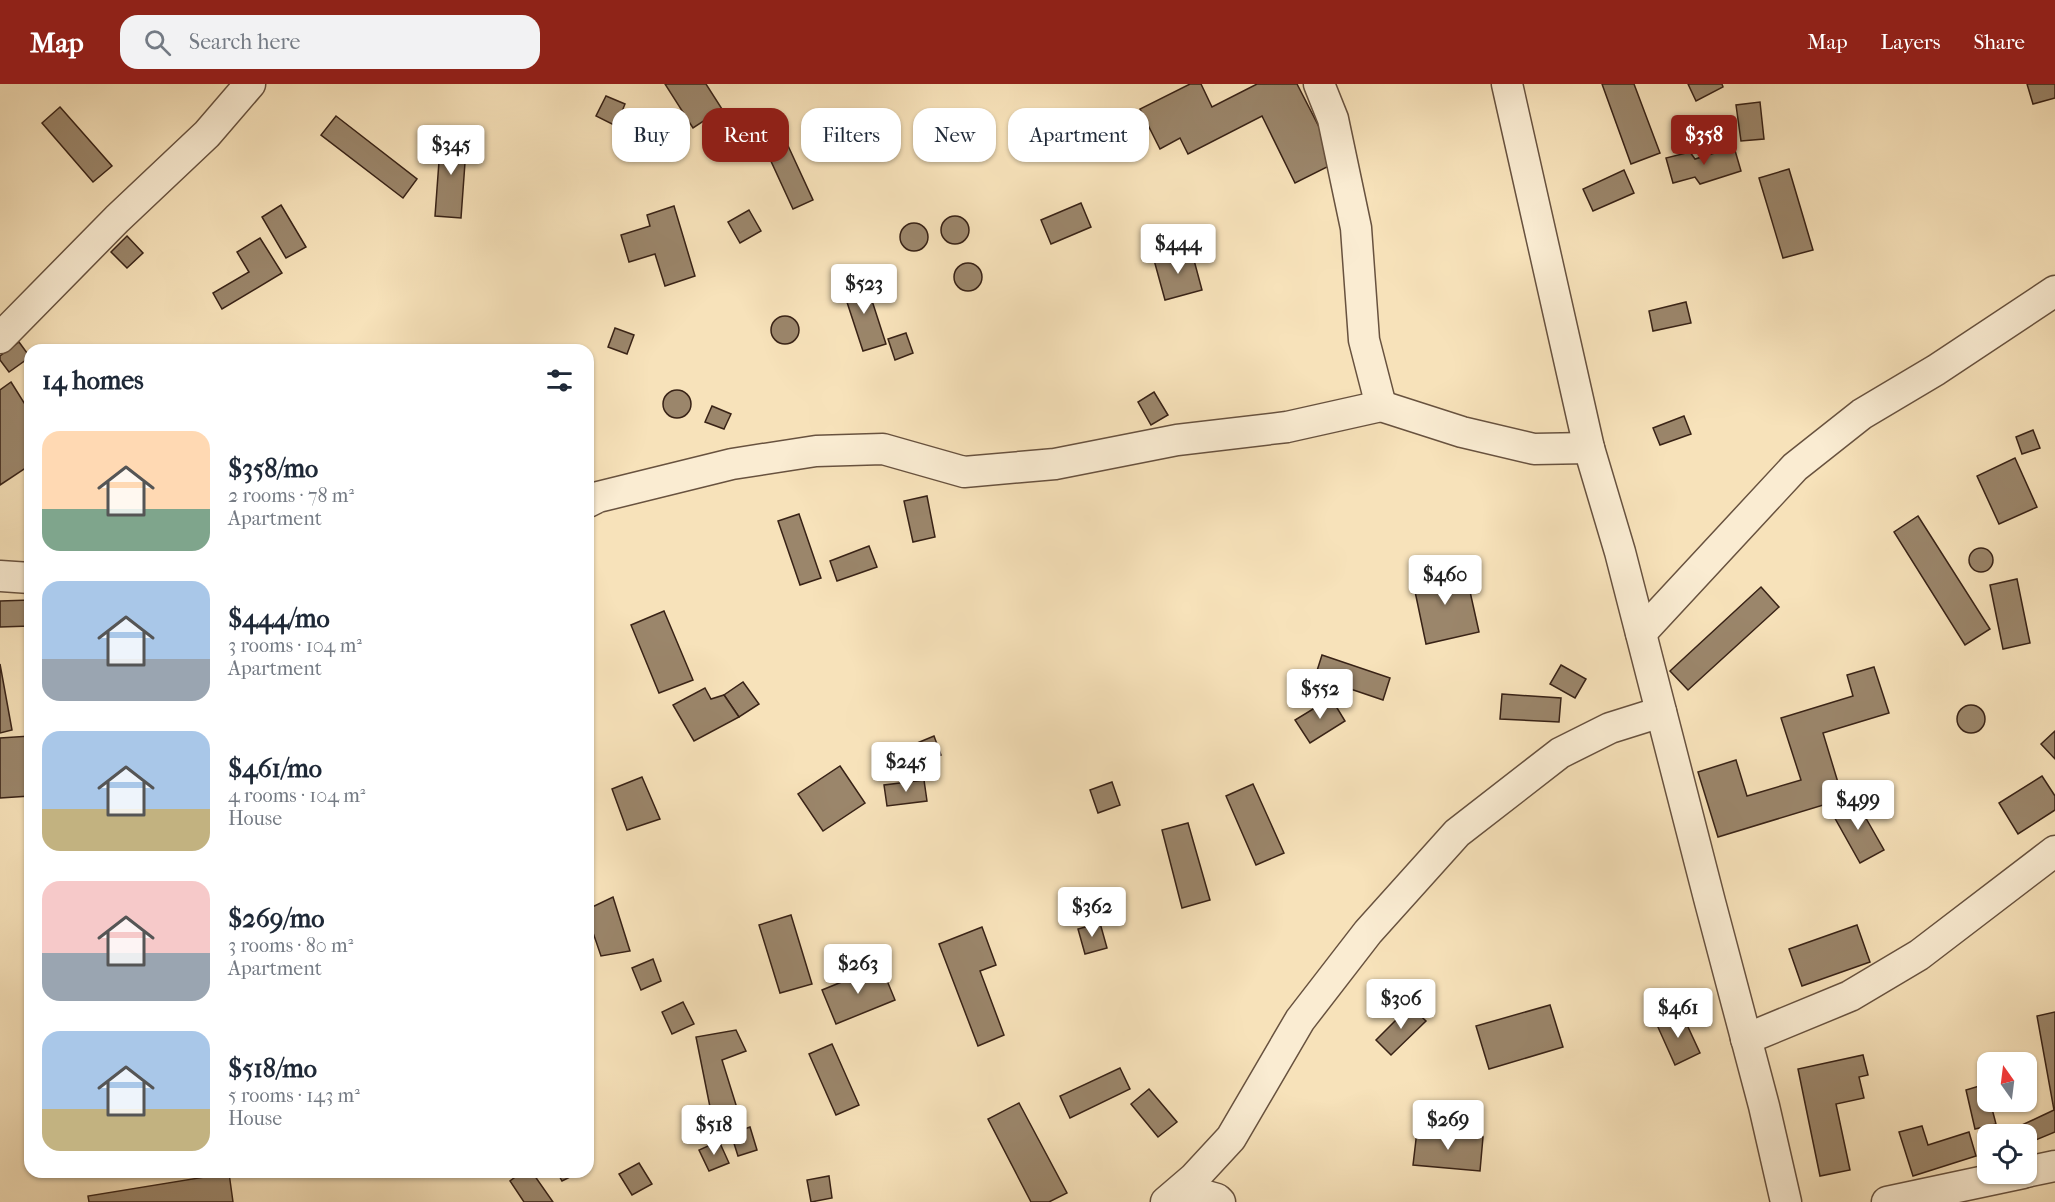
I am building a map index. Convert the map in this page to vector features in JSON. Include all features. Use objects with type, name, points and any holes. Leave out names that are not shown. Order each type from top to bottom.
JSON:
[{"type":"street","points":[[0,338],[117,219],[207,134],[250,84]]},
{"type":"street","points":[[1318,84],[1333,118],[1356,228],[1364,340],[1381,406]]},
{"type":"street","points":[[1507,84],[1589,448],[1620,552],[1764,1106],[1786,1202]]},
{"type":"street","points":[[1641,633],[1795,467],[1862,414],[1936,370],[2055,291]]},
{"type":"street","points":[[594,499],[732,464],[816,451],[883,449],[964,472],[1055,464],[1177,440],[1287,427],[1381,406],[1462,432],[1534,449],[1589,448]]},
{"type":"street","points":[[0,576],[24,578]]},
{"type":"street","points":[[1174,1195],[1194,1179],[1231,1138],[1300,1020],[1368,932],[1457,832],[1560,753],[1610,728],[1661,712]]},
{"type":"street","points":[[1746,1039],[1850,996],[1919,955],[2055,851]]},
{"type":"street","points":[[2037,1170],[2055,1166]]},
{"type":"street","points":[[1887,1202],[1977,1183]]},
{"type":"street","points":[[1174,1195],[1217,1199],[1220,1202]]},
{"type":"building","points":[[665,84],[706,84],[721,108],[702,108],[702,122],[693,128],[690,123],[690,108],[680,108]]},
{"type":"building","points":[[1190,84],[1201,84],[1212,107],[1257,84],[1297,84],[1337,162],[1295,183],[1262,116],[1188,154],[1180,138],[1160,149],[1149,127],[1149,108],[1142,108]]},
{"type":"building","points":[[1602,84],[1634,84],[1660,153],[1631,164]]},
{"type":"building","points":[[1688,84],[1722,84],[1723,87],[1696,101]]},
{"type":"building","points":[[2027,84],[2055,84],[2055,98],[2033,104]]},
{"type":"building","points":[[606,96],[625,104],[623,108],[612,108],[612,124],[596,116]]},
{"type":"building","points":[[1760,102],[1764,139],[1741,141],[1736,105]]},
{"type":"building","points":[[60,107],[112,166],[93,182],[42,123]]},
{"type":"building","points":[[336,116],[417,179],[403,198],[321,135]]},
{"type":"building","points":[[441,134],[467,135],[461,218],[435,216]]},
{"type":"building","points":[[1734,147],[1741,171],[1700,184],[1695,177],[1673,183],[1666,158],[1690,152],[1695,159]]},
{"type":"building","points":[[789,148],[813,200],[793,209],[771,162],[789,162]]},
{"type":"building","points":[[1789,169],[1813,250],[1783,258],[1759,178]]},
{"type":"building","points":[[1624,170],[1634,193],[1593,211],[1583,189]]},
{"type":"building","points":[[1081,203],[1091,227],[1051,244],[1041,220]]},
{"type":"building","points":[[281,205],[306,247],[286,258],[262,217]]},
{"type":"building","points":[[674,206],[695,276],[665,286],[655,254],[629,262],[621,235],[650,226],[647,215]]},
{"type":"building","points":[[749,210],[761,231],[740,243],[728,222]]},
{"type":"building","points":[[955,216],[965,220],[969,230],[965,240],[955,244],[945,240],[941,230],[945,220]]},
{"type":"building","points":[[914,223],[924,227],[928,237],[924,247],[914,251],[904,247],[900,237],[904,227]]},
{"type":"building","points":[[127,236],[143,253],[127,268],[111,252]]},
{"type":"building","points":[[260,238],[282,273],[222,309],[213,293],[249,272],[237,252]]},
{"type":"building","points":[[1191,249],[1202,290],[1165,300],[1154,260]]},
{"type":"building","points":[[968,263],[978,267],[982,277],[978,287],[968,291],[958,287],[954,277],[958,267]]},
{"type":"building","points":[[865,279],[886,344],[863,351],[842,287]]},
{"type":"building","points":[[1686,302],[1691,323],[1653,331],[1649,311]]},
{"type":"building","points":[[785,316],[795,320],[799,330],[795,340],[785,344],[775,340],[771,330],[775,320]]},
{"type":"building","points":[[615,328],[634,335],[627,354],[608,347]]},
{"type":"building","points":[[906,333],[913,353],[895,360],[888,339]]},
{"type":"building","points":[[19,342],[24,349],[24,361],[9,372],[0,360],[0,356]]},
{"type":"building","points":[[11,382],[24,403],[24,469],[0,485],[0,390]]},
{"type":"building","points":[[677,390],[687,394],[691,404],[687,414],[677,418],[667,414],[663,404],[667,394]]},
{"type":"building","points":[[1154,392],[1168,415],[1151,425],[1138,402]]},
{"type":"building","points":[[712,406],[731,414],[724,429],[705,422]]},
{"type":"building","points":[[1684,416],[1691,434],[1660,445],[1653,428]]},
{"type":"building","points":[[2033,430],[2040,448],[2022,454],[2016,437]]},
{"type":"building","points":[[2015,458],[2037,507],[1999,524],[1977,476]]},
{"type":"building","points":[[927,496],[935,537],[913,542],[904,501]]},
{"type":"building","points":[[799,514],[821,578],[800,585],[778,521]]},
{"type":"building","points":[[1918,516],[1990,629],[1965,645],[1894,532]]},
{"type":"building","points":[[869,546],[877,567],[837,581],[830,561]]},
{"type":"building","points":[[1981,548],[1989,552],[1993,560],[1989,568],[1981,572],[1973,568],[1969,560],[1973,552]]},
{"type":"building","points":[[1452,569],[1454,581],[1467,578],[1479,632],[1426,644],[1412,577]]},
{"type":"building","points":[[2017,579],[2030,643],[2003,649],[1990,585]]},
{"type":"building","points":[[1761,587],[1779,607],[1688,690],[1670,671]]},
{"type":"building","points":[[24,600],[24,626],[0,627],[0,601]]},
{"type":"building","points":[[664,611],[693,680],[659,693],[631,625]]},
{"type":"building","points":[[1322,655],[1390,678],[1383,700],[1315,677]]},
{"type":"building","points":[[0,664],[12,730],[0,733]]},
{"type":"building","points":[[1561,665],[1586,679],[1575,698],[1550,684]]},
{"type":"building","points":[[1874,667],[1889,713],[1823,733],[1843,799],[1718,837],[1698,772],[1736,760],[1747,796],[1801,780],[1781,718],[1853,696],[1847,675]]},
{"type":"building","points":[[743,682],[759,704],[739,717],[724,695]]},
{"type":"building","points":[[705,688],[711,699],[724,695],[739,717],[694,741],[673,705]]},
{"type":"building","points":[[1502,694],[1561,698],[1559,722],[1500,719]]},
{"type":"building","points":[[1331,698],[1345,721],[1310,743],[1295,720]]},
{"type":"building","points":[[1971,705],[1981,709],[1985,719],[1981,729],[1971,733],[1961,729],[1957,719],[1961,709]]},
{"type":"building","points":[[2055,731],[2055,759],[2041,744]]},
{"type":"building","points":[[24,736],[24,796],[0,798],[0,738]]},
{"type":"building","points":[[934,736],[941,755],[917,764],[910,746]]},
{"type":"building","points":[[840,766],[865,803],[823,831],[798,794]]},
{"type":"building","points":[[2042,776],[2055,796],[2055,810],[2018,834],[1999,803]]},
{"type":"building","points":[[642,777],[660,819],[627,830],[612,789]]},
{"type":"building","points":[[924,780],[927,801],[887,806],[884,785]]},
{"type":"building","points":[[1112,782],[1120,805],[1098,813],[1090,790]]},
{"type":"building","points":[[1253,784],[1284,853],[1256,865],[1226,796]]},
{"type":"building","points":[[1855,799],[1884,850],[1860,863],[1832,813]]},
{"type":"building","points":[[1188,823],[1210,900],[1182,908],[1162,830]]},
{"type":"building","points":[[613,897],[630,951],[601,956],[594,936],[594,906]]},
{"type":"building","points":[[791,915],[812,984],[780,993],[759,925]]},
{"type":"building","points":[[1100,923],[1107,948],[1085,954],[1078,929]]},
{"type":"building","points":[[1857,925],[1870,962],[1802,986],[1789,949]]},
{"type":"building","points":[[982,927],[996,965],[980,971],[1004,1035],[978,1046],[939,944]]},
{"type":"building","points":[[653,959],[661,981],[641,990],[632,968]]},
{"type":"building","points":[[881,966],[895,1000],[836,1024],[822,990]]},
{"type":"building","points":[[683,1002],[694,1024],[672,1034],[662,1012]]},
{"type":"building","points":[[1550,1005],[1563,1047],[1489,1069],[1476,1026]]},
{"type":"building","points":[[1410,1006],[1426,1021],[1391,1055],[1376,1040]]},
{"type":"building","points":[[2055,1012],[2055,1132],[2037,1139],[2037,1124],[2024,1124],[2054,1110],[2037,1016]]},
{"type":"building","points":[[1682,1014],[1700,1053],[1675,1065],[1657,1025]]},
{"type":"building","points":[[736,1030],[746,1051],[722,1060],[741,1121],[714,1127],[696,1037]]},
{"type":"building","points":[[832,1044],[859,1105],[836,1115],[809,1054]]},
{"type":"building","points":[[1863,1055],[1868,1075],[1859,1077],[1864,1098],[1836,1104],[1850,1170],[1820,1176],[1798,1069]]},
{"type":"building","points":[[1120,1068],[1130,1089],[1070,1118],[1060,1096]]},
{"type":"building","points":[[1977,1087],[1977,1112],[1993,1112],[1996,1124],[1977,1124],[1975,1129],[1966,1090]]},
{"type":"building","points":[[1149,1089],[1177,1122],[1158,1137],[1131,1104]]},
{"type":"building","points":[[1019,1103],[1067,1193],[1049,1202],[1031,1202],[988,1119]]},
{"type":"building","points":[[1922,1126],[1928,1145],[1969,1132],[1976,1156],[1913,1176],[1899,1132]]},
{"type":"building","points":[[750,1127],[757,1150],[738,1156],[731,1134]]},
{"type":"building","points":[[1417,1131],[1483,1137],[1480,1171],[1413,1165]]},
{"type":"building","points":[[719,1141],[729,1163],[709,1171],[699,1150]]},
{"type":"building","points":[[639,1163],[652,1184],[632,1195],[619,1174]]},
{"type":"building","points":[[829,1176],[832,1198],[811,1202],[807,1180]]},
{"type":"building","points":[[198,1178],[230,1178],[233,1202],[89,1202],[88,1196]]},
{"type":"building","points":[[514,1178],[536,1178],[553,1202],[524,1202],[510,1181]]}]
